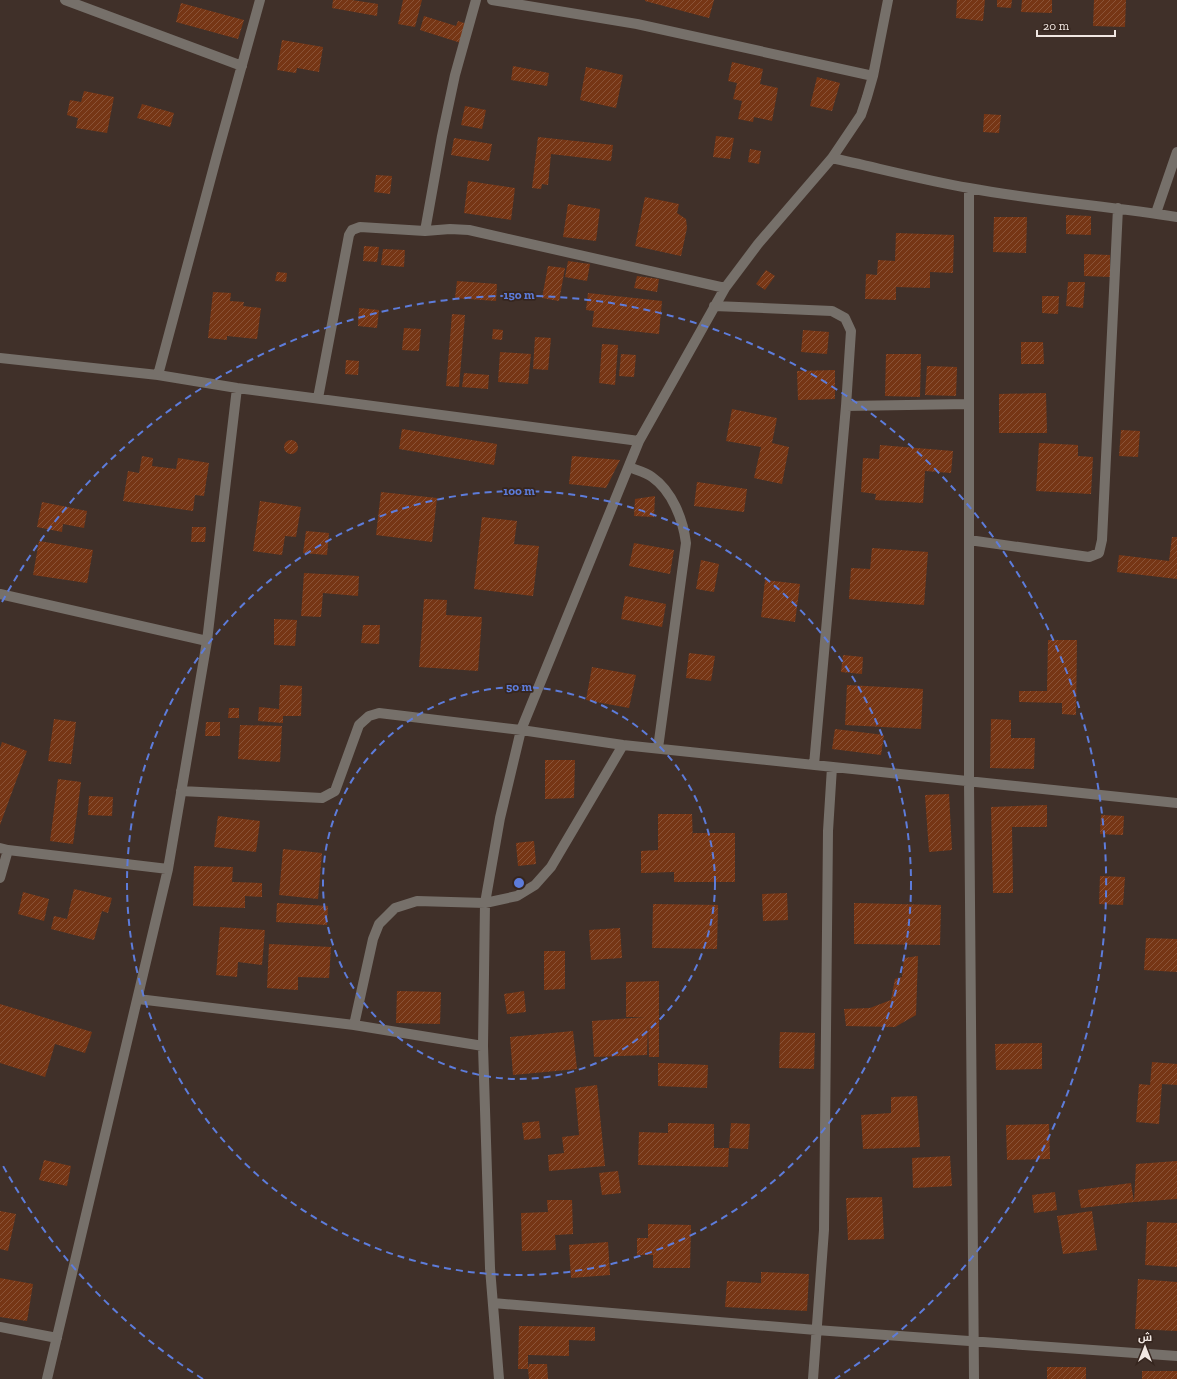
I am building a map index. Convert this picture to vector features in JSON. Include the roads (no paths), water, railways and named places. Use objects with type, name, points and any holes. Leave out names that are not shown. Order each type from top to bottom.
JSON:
[{"type":"street","points":[[66,0],[242,66]]},
{"type":"street","points":[[158,375],[260,0]]},
{"type":"street","points":[[425,231],[452,90],[476,0]]},
{"type":"street","points":[[492,0],[637,24],[873,76]]},
{"type":"street","points":[[499,1379],[490,1260],[484,1046],[485,903],[500,818],[521,730],[628,467],[640,441],[714,306],[725,288],[758,244],[832,158],[861,116],[873,76],[888,0]]},
{"type":"street","points":[[1156,214],[1177,152]]},
{"type":"street","points":[[832,158],[969,188],[1020,197],[1118,208],[1177,217]]},
{"type":"street","points":[[969,188],[969,782],[974,1379]]},
{"type":"street","points":[[969,540],[1089,557],[1099,553],[1102,540],[1118,208]]},
{"type":"street","points":[[318,398],[349,235],[352,230],[360,227],[425,231],[450,229],[469,230],[725,288]]},
{"type":"street","points":[[714,306],[832,312],[845,318],[851,331],[846,406],[814,765]]},
{"type":"street","points":[[0,358],[158,375],[237,388],[640,441]]},
{"type":"street","points":[[47,1379],[168,869],[207,642],[237,388]]},
{"type":"street","points":[[846,406],[969,404]]},
{"type":"street","points":[[628,467],[652,477],[664,489],[675,506],[684,529],[686,543],[658,748]]},
{"type":"street","points":[[0,594],[207,642]]},
{"type":"street","points":[[181,791],[322,798],[335,791],[359,725],[369,716],[379,713],[521,730],[623,745],[1177,803]]},
{"type":"street","points":[[354,1025],[373,939],[379,924],[395,908],[417,901],[485,903],[517,896],[535,885],[551,867],[623,745]]},
{"type":"street","points":[[813,1379],[824,1230],[828,839],[832,767]]},
{"type":"street","points":[[0,878],[4,849],[168,869]]},
{"type":"street","points":[[138,999],[354,1025],[484,1046]]},
{"type":"street","points":[[493,1303],[816,1330],[1177,1356]]},
{"type":"street","points":[[0,1327],[57,1338]]}]
